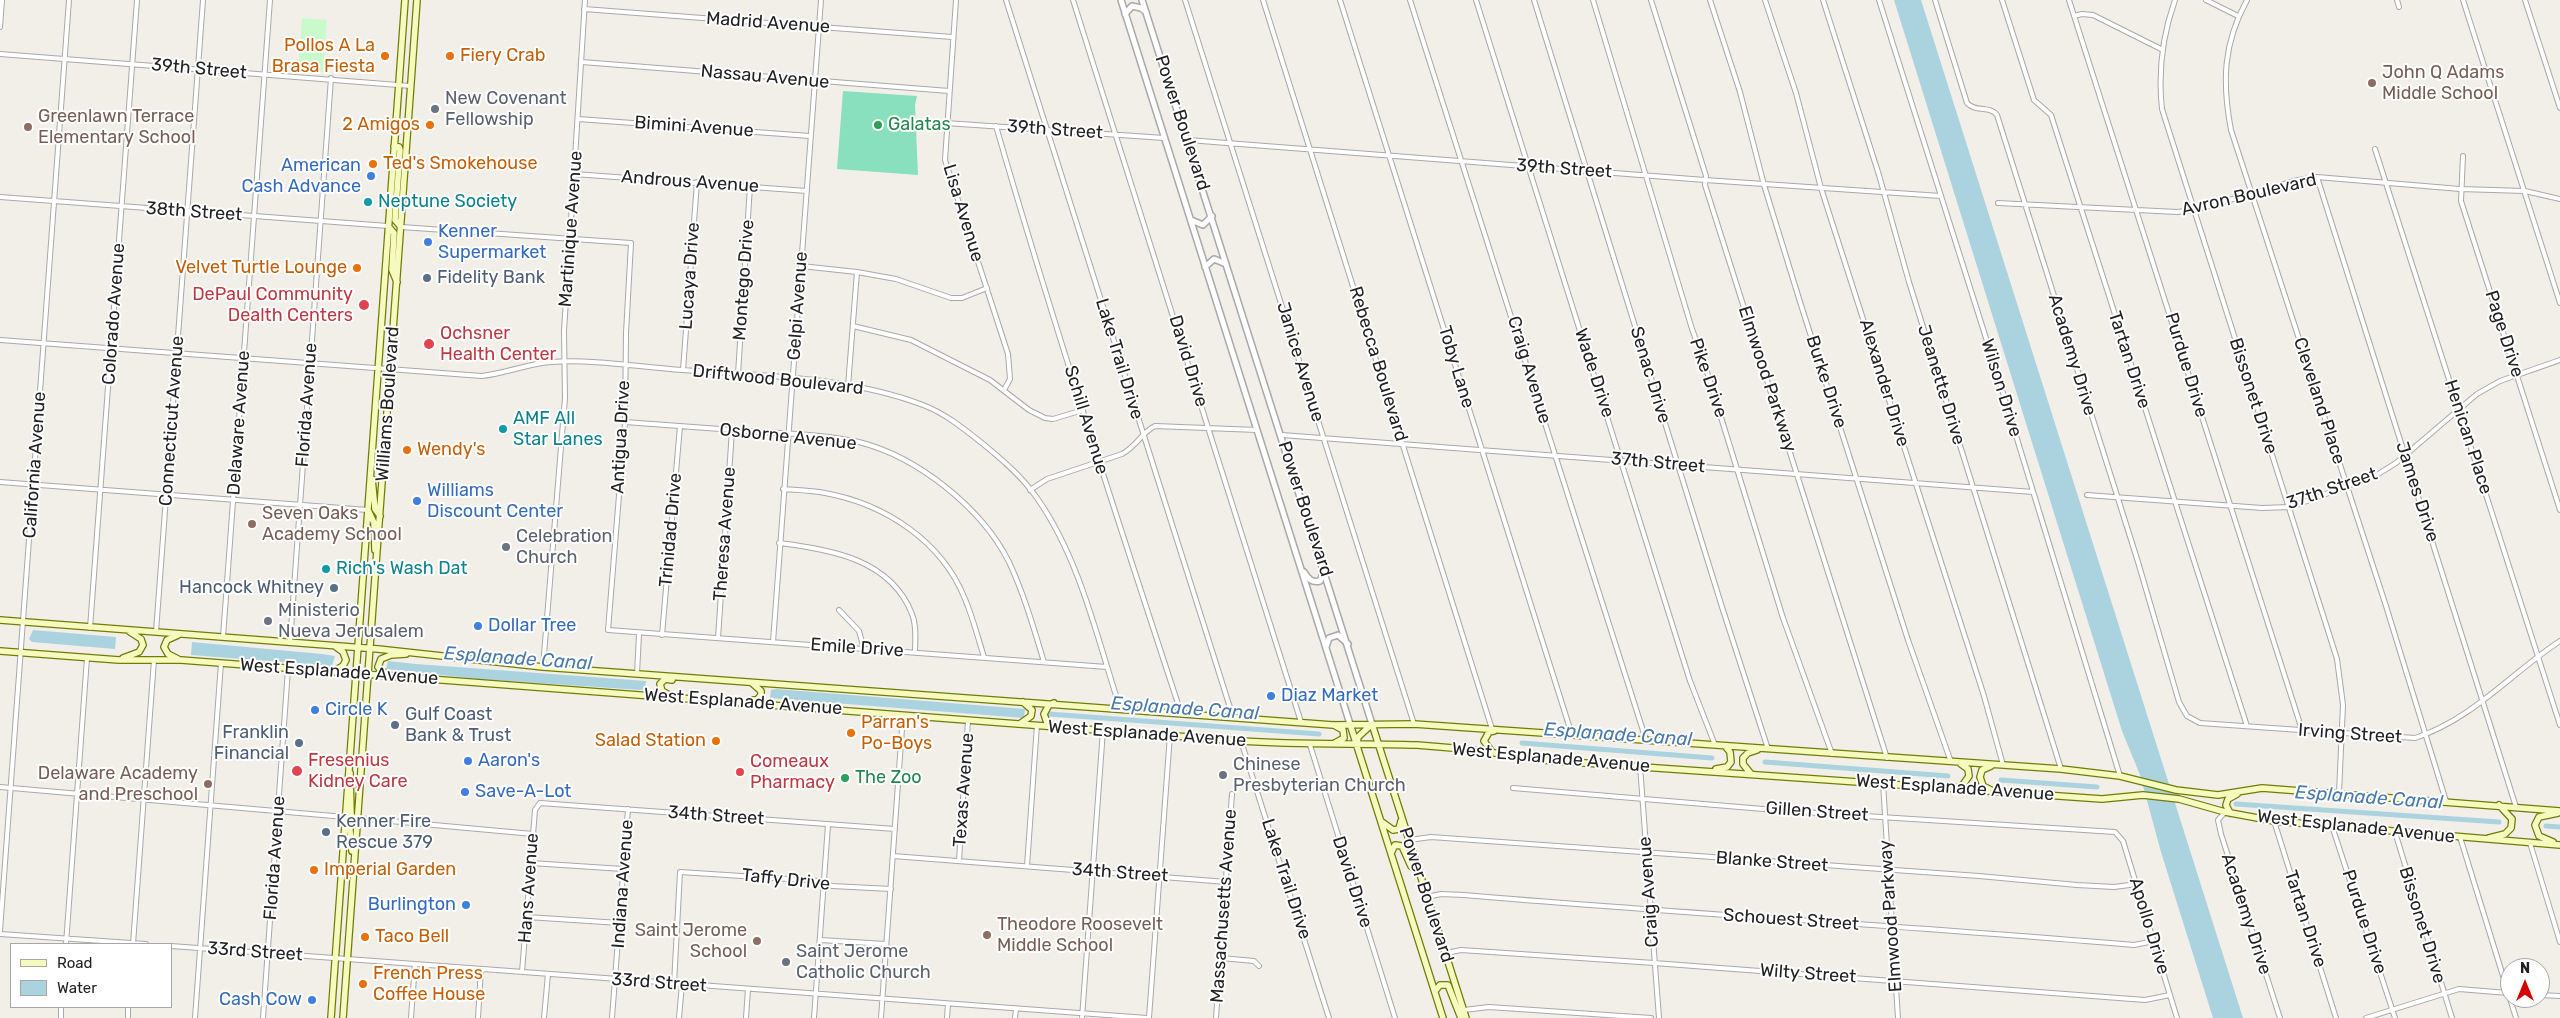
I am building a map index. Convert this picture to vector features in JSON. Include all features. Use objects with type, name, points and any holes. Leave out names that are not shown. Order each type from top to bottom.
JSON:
[{"type":"main road","name":"Williams Boulevard","points":[[331,1018],[404,0]]},
{"type":"main road","name":"Williams Boulevard","points":[[343,1018],[417,0]]},
{"type":"main road","points":[[394,146],[399,147],[400,150],[395,220],[401,227]]},
{"type":"main road","points":[[388,226],[394,233],[392,270],[397,282]]},
{"type":"main road","points":[[371,470],[375,509],[380,516]]},
{"type":"main road","points":[[368,510],[374,522],[373,543],[376,560]]},
{"type":"main road","name":"West Esplanade Avenue","points":[[0,620],[371,648],[543,667],[1054,703],[1333,725],[1414,724],[1504,729],[2003,765],[2120,776],[2176,790],[2218,795],[2262,788],[2446,801],[2560,812]]},
{"type":"main road","points":[[108,660],[134,654],[142,648],[143,641],[126,630]]},
{"type":"main road","points":[[180,634],[167,640],[164,647],[168,654],[181,660]]},
{"type":"main road","points":[[332,672],[343,666],[346,660],[343,652],[335,646]]},
{"type":"main road","name":"West Esplanade Avenue","points":[[0,651],[108,660],[181,660],[1241,741],[1310,745],[1416,746],[1492,752],[1542,760],[1995,792],[2102,799],[2143,795],[2179,799],[2228,813],[2274,821],[2560,845]]},
{"type":"main road","points":[[388,676],[378,667],[383,657],[420,654]]},
{"type":"main road","points":[[674,697],[662,692],[660,682],[665,680],[710,682],[713,679]]},
{"type":"main road","points":[[732,701],[760,698],[760,690],[751,682]]},
{"type":"main road","points":[[1019,724],[1027,720],[1032,710],[1029,705],[1020,701]]},
{"type":"main road","points":[[1054,703],[1049,705],[1044,714],[1047,723],[1055,727]]},
{"type":"main road","name":"Power Boulevard","points":[[1350,724],[1443,1018]]},
{"type":"main road","points":[[1357,745],[1358,737],[1372,724]]},
{"type":"main road","name":"Power Boulevard","points":[[1372,724],[1466,1018]]},
{"type":"main road","points":[[1328,745],[1344,738],[1343,730],[1333,725]]},
{"type":"main road","points":[[1492,752],[1486,746],[1485,736],[1489,732],[1504,729]]},
{"type":"main road","points":[[1709,771],[1727,767],[1731,762],[1730,752],[1724,746]]},
{"type":"main road","points":[[1751,774],[1743,764],[1743,758],[1748,753],[1765,749]]},
{"type":"main road","points":[[1954,789],[1962,786],[1969,776],[1968,770],[1959,762]]},
{"type":"main road","points":[[348,764],[352,786],[351,814],[353,818],[357,818]]},
{"type":"main road","points":[[1993,765],[1982,770],[1980,777],[1983,786],[1995,792]]},
{"type":"main road","points":[[2228,813],[2226,805],[2228,799],[2243,791]]},
{"type":"main road","points":[[2484,839],[2505,834],[2511,828],[2512,819],[2500,806]]},
{"type":"main road","points":[[2560,812],[2539,817],[2535,825],[2539,836],[2560,845]]},
{"type":"main road","points":[[345,817],[349,821],[354,863]]},
{"type":"main road","points":[[1381,820],[1387,828],[1394,830],[1401,825],[1401,817]]},
{"type":"main road","points":[[1391,853],[1395,845],[1402,846],[1411,866],[1418,872]]},
{"type":"main road","points":[[1435,991],[1440,984],[1448,985],[1461,1018]]},
{"type":"street","points":[[0,27],[2,0]]},
{"type":"street","name":"California Avenue","points":[[0,932],[69,0]]},
{"type":"street","name":"Colorado Avenue","points":[[90,628],[136,0]]},
{"type":"street","name":"Connecticut Avenue","points":[[156,632],[203,0]]},
{"type":"street","name":"Delaware Avenue","points":[[223,637],[270,0]]},
{"type":"street","name":"Martinique Avenue","points":[[543,667],[555,541],[565,362],[564,331],[585,0]]},
{"type":"street","name":"Gelpi Avenue","points":[[773,642],[821,0]]},
{"type":"street","name":"Lisa Avenue","points":[[956,0],[946,123],[945,160],[1010,362],[1010,379],[1004,390]]},
{"type":"street","name":"Lake Trail Drive","points":[[1006,0],[1233,717]]},
{"type":"street","name":"David Drive","points":[[1073,0],[1301,722]]},
{"type":"street","name":"Power Boulevard","points":[[1121,0],[1350,724]]},
{"type":"street","name":"Power Boulevard","points":[[1142,0],[1282,435],[1372,724]]},
{"type":"street","name":"Janice Avenue","points":[[1185,0],[1414,724]]},
{"type":"street","name":"Rebecca Boulevard","points":[[1263,0],[1492,729]]},
{"type":"street","name":"Toby Lane","points":[[1340,0],[1391,156],[1572,734]]},
{"type":"street","name":"Craig Avenue","points":[[1410,0],[1646,740]]},
{"type":"street","name":"Wade Drive","points":[[1476,0],[1530,166],[1555,254],[1690,681],[1715,745]]},
{"type":"street","name":"Senac Drive","points":[[1534,0],[1765,749]]},
{"type":"street","name":"Pike Drive","points":[[1593,0],[1692,329],[1738,470],[1783,618],[1832,754]]},
{"type":"street","name":"Elmwood Parkway","points":[[1651,0],[1706,176],[1705,184],[1887,758]]},
{"type":"street","name":"Burke Drive","points":[[1710,0],[1740,92],[1764,185],[1908,640],[1951,762]]},
{"type":"street","name":"Alexander Drive","points":[[1765,0],[1796,92],[1821,188],[1984,696],[2003,765]]},
{"type":"street","name":"Jeanette Drive","points":[[1823,0],[1884,192],[1908,282],[2062,770]]},
{"type":"street","name":"Wilson Drive","points":[[1879,0],[2120,776]]},
{"type":"street","name":"Academy Drive","points":[[1935,0],[1967,103],[1975,109],[1992,110],[1998,115],[2116,498],[2138,562],[2179,702],[2187,716],[2200,723]]},
{"type":"street","name":"Tartan Drive","points":[[2002,0],[2034,100],[2051,115],[2247,726]]},
{"type":"street","name":"Purdue Drive","points":[[2069,0],[2302,730]]},
{"type":"street","name":"Bissonet Drive","points":[[2175,0],[2163,50],[2160,79],[2162,109],[2337,658],[2343,705],[2339,793]]},
{"type":"street","points":[[2206,0],[2238,16]]},
{"type":"street","name":"Cleveland Place","points":[[2247,0],[2238,16],[2226,51],[2226,93],[2231,130],[2446,801]]},
{"type":"street","points":[[2397,0],[2399,7]]},
{"type":"street","points":[[2463,0],[2560,303]]},
{"type":"street","points":[[2525,0],[2560,108]]},
{"type":"street","points":[[1125,14],[1132,6],[1141,8],[1146,12]]},
{"type":"street","name":"Madrid Avenue","points":[[584,9],[952,37]]},
{"type":"street","points":[[2074,16],[2082,14],[2093,15],[2163,50]]},
{"type":"street","name":"39th Street","points":[[0,54],[332,78],[411,86]]},
{"type":"street","name":"Nassau Avenue","points":[[582,62],[949,91]]},
{"type":"street","name":"Florida Avenue","points":[[290,642],[332,78]]},
{"type":"street","name":"Bimini Avenue","points":[[578,119],[810,136]]},
{"type":"street","name":"39th Street","points":[[946,123],[1164,138]]},
{"type":"street","name":"Schill Avenue","points":[[996,126],[1032,250],[1098,462],[1181,713]]},
{"type":"street","name":"39th Street","points":[[1188,140],[1764,185],[1941,196]]},
{"type":"street","name":"Henican Place","points":[[2375,149],[2560,725]]},
{"type":"street","name":"Page Drive","points":[[2463,156],[2460,189],[2461,201],[2560,510]]},
{"type":"street","name":"Androus Avenue","points":[[574,174],[806,191]]},
{"type":"street","name":"Avron Boulevard","points":[[1998,203],[2159,213],[2195,210],[2298,180],[2317,177],[2460,189],[2525,192],[2560,199]]},
{"type":"street","name":"James Drive","points":[[2317,177],[2516,807]]},
{"type":"street","name":"Lucaya Drive","points":[[683,370],[697,182]]},
{"type":"street","name":"Montego Drive","points":[[738,374],[750,186]]},
{"type":"street","name":"38th Street","points":[[0,197],[388,226]]},
{"type":"street","points":[[1191,220],[1203,225],[1212,216]]},
{"type":"street","points":[[401,227],[570,238]]},
{"type":"street","name":"Antigua Drive","points":[[570,238],[631,244],[625,366],[625,422],[608,630]]},
{"type":"street","points":[[1206,267],[1214,259],[1226,265]]},
{"type":"street","points":[[801,266],[857,272],[896,279],[951,298],[962,298],[987,288]]},
{"type":"street","points":[[848,386],[857,272]]},
{"type":"street","points":[[853,326],[911,340],[1004,390],[1029,410],[1045,418],[1053,419],[1083,410]]},
{"type":"street","points":[[0,340],[378,368]]},
{"type":"street","name":"37th Street","points":[[2087,495],[2262,508],[2290,507],[2375,476],[2405,455],[2459,407],[2477,394],[2517,375],[2560,360]]},
{"type":"street","name":"Driftwood Boulevard","points":[[378,368],[482,376],[500,374],[533,364],[565,362],[683,370],[792,378],[848,386],[874,390],[924,406],[965,429],[1013,469],[1030,490],[1063,542],[1120,708]]},
{"type":"street","name":"Osborne Avenue","points":[[625,422],[788,434],[860,442],[905,461],[956,494],[988,530],[1009,562],[1028,611],[1044,662]]},
{"type":"street","name":"Trinidad Drive","points":[[662,635],[680,426]]},
{"type":"street","points":[[1030,490],[1047,479],[1132,449],[1148,430],[1159,426],[1257,430]]},
{"type":"street","name":"Theresa Avenue","points":[[718,638],[732,430]]},
{"type":"street","name":"37th Street","points":[[1282,435],[2033,492]]},
{"type":"street","points":[[0,482],[368,510]]},
{"type":"street","points":[[783,489],[824,492],[854,500],[881,510],[924,540],[953,575],[961,590],[984,657]]},
{"type":"street","points":[[779,544],[820,548],[841,553],[862,561],[882,575],[899,591],[912,613],[915,624],[915,652]]},
{"type":"street","points":[[1299,563],[1312,581],[1320,581],[1324,570]]},
{"type":"street","points":[[839,610],[859,631],[864,649]]},
{"type":"street","name":"Emile Drive","points":[[608,630],[639,634],[718,638],[1106,667]]},
{"type":"street","points":[[637,674],[639,634]]},
{"type":"street","points":[[1326,647],[1329,638],[1338,635],[1348,645]]},
{"type":"street","name":"Irving Street","points":[[2200,723],[2406,738],[2425,734],[2461,718],[2538,655],[2560,641]]},
{"type":"street","points":[[66,943],[87,658]]},
{"type":"street","points":[[133,943],[154,660]]},
{"type":"street","points":[[195,1018],[221,664]]},
{"type":"street","name":"Florida Avenue","points":[[263,1018],[288,669]]},
{"type":"street","points":[[881,1018],[903,715]]},
{"type":"street","name":"Texas Avenue","points":[[959,861],[968,720]]},
{"type":"street","points":[[1027,866],[1037,725]]},
{"type":"street","points":[[1082,1016],[1103,730]]},
{"type":"street","points":[[1148,1018],[1170,735]]},
{"type":"street","name":"Lake Trail Drive","points":[[1241,741],[1329,1018]]},
{"type":"street","name":"David Drive","points":[[1310,745],[1395,1018]]},
{"type":"street","name":"Craig Avenue","points":[[1640,766],[1659,1018]]},
{"type":"street","name":"Elmwood Parkway","points":[[1883,784],[1898,1018]]},
{"type":"street","points":[[0,787],[144,798],[345,817]]},
{"type":"street","name":"Gillen Street","points":[[1513,788],[1884,817],[2115,832],[2120,835]]},
{"type":"street","name":"Massachusetts Avenue","points":[[1216,1018],[1232,794]]},
{"type":"street","name":"34th Street","points":[[538,805],[895,829]]},
{"type":"street","name":"Hans Avenue","points":[[522,972],[535,810],[538,805]]},
{"type":"street","name":"Indiana Avenue","points":[[612,1018],[628,810]]},
{"type":"street","name":"Academy Drive","points":[[2228,813],[2218,820],[2221,834],[2280,1018]]},
{"type":"street","points":[[357,818],[533,834]]},
{"type":"street","name":"Tartan Drive","points":[[2274,821],[2336,1018]]},
{"type":"street","points":[[814,1018],[828,825]]},
{"type":"street","name":"Purdue Drive","points":[[2332,826],[2394,1018]]},
{"type":"street","name":"Bissonet Drive","points":[[2395,832],[2452,1018]]},
{"type":"street","name":"Apollo Drive","points":[[2120,835],[2178,1018]]},
{"type":"street","name":"Blanke Street","points":[[1408,841],[1431,837],[1646,854],[1887,869],[2077,885],[2114,887],[2136,884]]},
{"type":"street","points":[[2460,837],[2500,964]]},
{"type":"street","points":[[2530,843],[2560,942]]},
{"type":"street","name":"34th Street","points":[[893,856],[1227,882]]},
{"type":"street","points":[[531,863],[623,869]]},
{"type":"street","name":"Taffy Drive","points":[[674,984],[678,875],[681,872],[824,882],[832,886],[891,889]]},
{"type":"street","name":"Schouest Street","points":[[1427,897],[1441,894],[1464,895],[1650,911],[1891,926],[2134,946],[2154,941]]},
{"type":"street","points":[[527,917],[620,923]]},
{"type":"street","points":[[0,932],[120,943]]},
{"type":"street","points":[[820,940],[886,944]]},
{"type":"street","name":"33rd Street","points":[[172,946],[615,980],[882,998],[1082,1016],[1148,1018]]},
{"type":"street","name":"Wilty Street","points":[[1446,953],[1462,950],[1654,962],[2145,1000],[2170,996]]},
{"type":"street","points":[[1221,958],[1254,961],[1259,966]]},
{"type":"street","points":[[411,1018],[414,964]]},
{"type":"street","points":[[478,1018],[481,969]]},
{"type":"street","points":[[544,1018],[548,974]]},
{"type":"street","points":[[679,1018],[682,984]]},
{"type":"street","points":[[746,1018],[748,989]]},
{"type":"street","points":[[2366,1018],[2444,993],[2466,989],[2500,992]]},
{"type":"street","points":[[947,1018],[948,1004]]},
{"type":"street","points":[[1464,1010],[1489,1007],[1651,1018]]},
{"type":"street","points":[[1015,1018],[1016,1010]]},
{"type":"green space","points":[[302,18],[327,20],[323,72],[298,71]]},
{"type":"green space","name":"Galatas","points":[[843,91],[917,96],[915,105],[918,175],[837,169]]},
{"type":"water","points":[[1894,0],[1921,0],[2243,1018],[2213,1018],[2161,852],[2140,775],[2122,731]]},
{"type":"water","points":[[33,630],[116,637],[115,649],[32,642],[29,639]]},
{"type":"water","points":[[192,642],[335,656],[332,666],[191,655]]},
{"type":"water","points":[[388,661],[646,681],[645,689],[641,690],[478,679],[386,669]]},
{"type":"water","points":[[771,690],[1025,709],[1024,718],[770,698]]},
{"type":"waterway","name":"Esplanade Canal","points":[[1049,714],[1319,734]]},
{"type":"waterway","name":"Esplanade Canal","points":[[1522,743],[1712,758]]},
{"type":"waterway","name":"Esplanade Canal","points":[[1765,762],[1948,776]]},
{"type":"waterway","name":"Esplanade Canal","points":[[2001,780],[2097,787]]},
{"type":"waterway","name":"Esplanade Canal","points":[[2165,793],[2177,794]]},
{"type":"waterway","name":"Esplanade Canal","points":[[2236,804],[2499,822]]},
{"type":"waterway","name":"Esplanade Canal","points":[[2546,826],[2560,827]]},
{"type":"place","name":"Pollos A La Brasa Fiesta","points":[[385,56]]},
{"type":"place","name":"Fiery Crab","points":[[450,56]]},
{"type":"place","name":"John Q Adams Middle School","points":[[2372,83]]},
{"type":"place","name":"New Covenant Fellowship","points":[[435,109]]},
{"type":"place","name":"2 Amigos","points":[[430,125]]},
{"type":"place","name":"Galatas","points":[[878,125]]},
{"type":"place","name":"Greenlawn Terrace Elementary School","points":[[28,127]]},
{"type":"place","name":"Ted's Smokehouse","points":[[373,164]]},
{"type":"place","name":"American Cash Advance","points":[[371,176]]},
{"type":"place","name":"Neptune Society","points":[[368,202]]},
{"type":"place","name":"Kenner Supermarket","points":[[428,242]]},
{"type":"place","name":"Velvet Turtle Lounge","points":[[357,268]]},
{"type":"place","name":"Fidelity Bank","points":[[427,278]]},
{"type":"place","name":"DePaul Community Dealth Centers","points":[[364,305]]},
{"type":"place","name":"Ochsner Health Center","points":[[429,344]]},
{"type":"place","name":"AMF All Star Lanes","points":[[503,429]]},
{"type":"place","name":"Wendy's","points":[[407,450]]},
{"type":"place","name":"Williams Discount Center","points":[[417,501]]},
{"type":"place","name":"Seven Oaks Academy School","points":[[252,524]]},
{"type":"place","name":"Celebration Church","points":[[506,547]]},
{"type":"place","name":"Rich's Wash Dat","points":[[326,569]]},
{"type":"place","name":"Hancock Whitney","points":[[334,588]]},
{"type":"place","name":"Ministerio Nueva Jerusalem","points":[[268,621]]},
{"type":"place","name":"Dollar Tree","points":[[478,626]]},
{"type":"place","name":"Diaz Market","points":[[1271,696]]},
{"type":"place","name":"Circle K","points":[[315,710]]},
{"type":"place","name":"Gulf Coast Bank & Trust","points":[[395,725]]},
{"type":"place","name":"Parran's Po-Boys","points":[[851,733]]},
{"type":"place","name":"Salad Station","points":[[716,741]]},
{"type":"place","name":"Franklin Financial","points":[[299,743]]},
{"type":"place","name":"Aaron's","points":[[468,761]]},
{"type":"place","name":"Fresenius Kidney Care","points":[[297,771]]},
{"type":"place","name":"Comeaux Pharmacy","points":[[740,772]]},
{"type":"place","name":"Chinese Presbyterian Church","points":[[1223,775]]},
{"type":"place","name":"The Zoo","points":[[845,778]]},
{"type":"place","name":"Delaware Academy and Preschool","points":[[208,784]]},
{"type":"place","name":"Save-A-Lot","points":[[465,792]]},
{"type":"place","name":"Kenner Fire Rescue 379","points":[[326,832]]},
{"type":"place","name":"Imperial Garden","points":[[314,870]]},
{"type":"place","name":"Burlington","points":[[466,905]]},
{"type":"place","name":"Theodore Roosevelt Middle School","points":[[987,935]]},
{"type":"place","name":"Taco Bell","points":[[365,937]]},
{"type":"place","name":"Saint Jerome School","points":[[757,941]]},
{"type":"place","name":"Saint Jerome Catholic Church","points":[[786,962]]},
{"type":"place","name":"French Press Coffee House","points":[[363,984]]},
{"type":"place","name":"Cash Cow","points":[[312,1000]]}]
